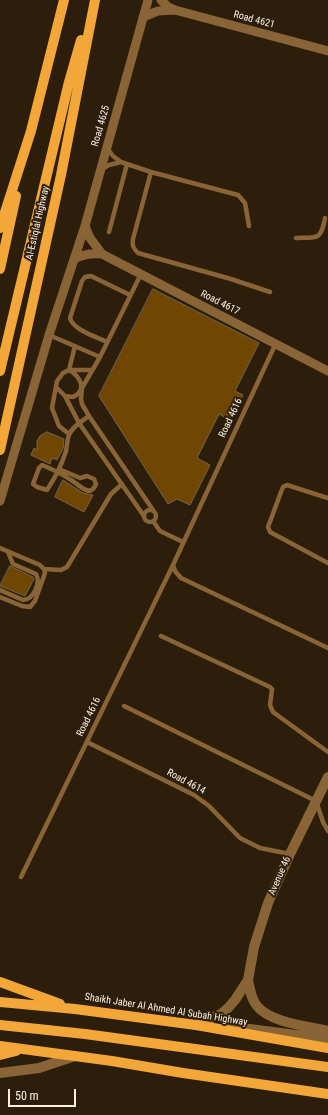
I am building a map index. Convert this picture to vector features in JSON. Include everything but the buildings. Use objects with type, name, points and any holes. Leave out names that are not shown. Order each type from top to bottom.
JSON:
[{"type":"main road","points":[[0,269],[31,131],[64,0]]},
{"type":"main road","points":[[0,371],[69,82],[94,0]]},
{"type":"main road","name":"Al-Estiqlal Highway","points":[[0,450],[61,175],[94,0]]},
{"type":"main road","points":[[0,228],[31,131]]},
{"type":"main road","points":[[0,982],[76,1009]]},
{"type":"main road","name":"Shaikh Jaber Al Ahmed Al Subah Highway","points":[[0,1002],[76,1009],[196,1025],[328,1048]]},
{"type":"main road","points":[[0,1025],[85,1034],[328,1067]]},
{"type":"main road","points":[[0,1046],[112,1061],[191,1075],[328,1094]]},
{"type":"main road","points":[[0,1055],[22,1049]]},
{"type":"street","name":"Road 4625","points":[[0,501],[49,335],[85,226],[99,171],[148,0]]},
{"type":"street","name":"Road 4621","points":[[161,0],[168,7],[175,10],[328,51]]},
{"type":"street","name":"Road 4621","points":[[143,17],[158,11],[175,10]]},
{"type":"street","name":"Road 4617","points":[[85,226],[90,238],[102,254],[328,371]]},
{"type":"street","points":[[74,259],[82,255],[102,254]]},
{"type":"street","name":"Avenue 46","points":[[328,777],[290,854],[268,903],[254,947],[248,980],[251,996],[257,1006],[275,1019],[328,1031]]},
{"type":"street","name":"Avenue 46","points":[[196,1025],[221,1014],[228,1008],[248,980]]},
{"type":"street","points":[[220,1030],[234,1027],[328,1039]]},
{"type":"street","points":[[0,1074],[39,1068],[75,1056]]},
{"type":"lane","points":[[106,148],[112,156],[121,162],[152,172],[238,194],[245,203],[248,226]]},
{"type":"lane","points":[[99,171],[110,165],[121,162]]},
{"type":"lane","points":[[109,232],[127,164]]},
{"type":"lane","points":[[152,172],[133,239],[132,244],[134,249],[138,253],[231,279],[270,292]]},
{"type":"lane","points":[[296,238],[317,237],[320,235],[325,218]]},
{"type":"lane","points":[[65,396],[73,397],[77,395],[82,388],[100,357],[141,274]]},
{"type":"lane","points":[[107,342],[76,327],[71,321],[70,318],[82,281],[85,277],[91,276],[130,295]]},
{"type":"lane","points":[[49,335],[100,357]]},
{"type":"lane","name":"Road 4616","points":[[22,877],[173,565],[276,343]]},
{"type":"lane","points":[[69,370],[75,346]]},
{"type":"lane","points":[[69,370],[80,379],[82,388],[82,404],[89,416],[157,514],[153,521]]},
{"type":"lane","points":[[69,434],[59,426],[52,408],[59,378],[69,370],[92,370]]},
{"type":"lane","points":[[57,388],[65,396],[79,423],[147,521],[153,521]]},
{"type":"lane","points":[[58,470],[86,490],[90,491],[94,488],[96,484],[94,479],[91,477],[80,478],[58,470],[42,465],[40,466],[33,485],[47,490],[58,470],[67,449],[69,434],[79,423],[89,416]]},
{"type":"lane","points":[[114,472],[123,466]]},
{"type":"lane","points":[[44,569],[61,570],[67,567],[111,494],[122,484]]},
{"type":"lane","points":[[328,498],[287,485],[281,492],[268,527],[270,532],[328,563]]},
{"type":"lane","points":[[131,497],[140,491]]},
{"type":"lane","points":[[144,516],[148,510],[153,510]]},
{"type":"lane","points":[[153,521],[160,531],[183,542]]},
{"type":"lane","points":[[0,548],[40,565],[44,569],[45,573],[35,601],[30,607],[26,607],[0,597]]},
{"type":"lane","points":[[0,590],[22,600],[26,600],[32,596],[38,581],[36,574],[13,564],[8,552]]},
{"type":"lane","points":[[173,565],[175,571],[181,578],[328,648]]},
{"type":"lane","points":[[161,636],[270,687],[272,690],[271,709],[273,712],[328,752]]},
{"type":"lane","points":[[124,706],[316,802],[328,831]]},
{"type":"lane","name":"Road 4614","points":[[87,742],[194,795],[209,806],[240,838],[249,844],[260,848],[290,854]]}]
